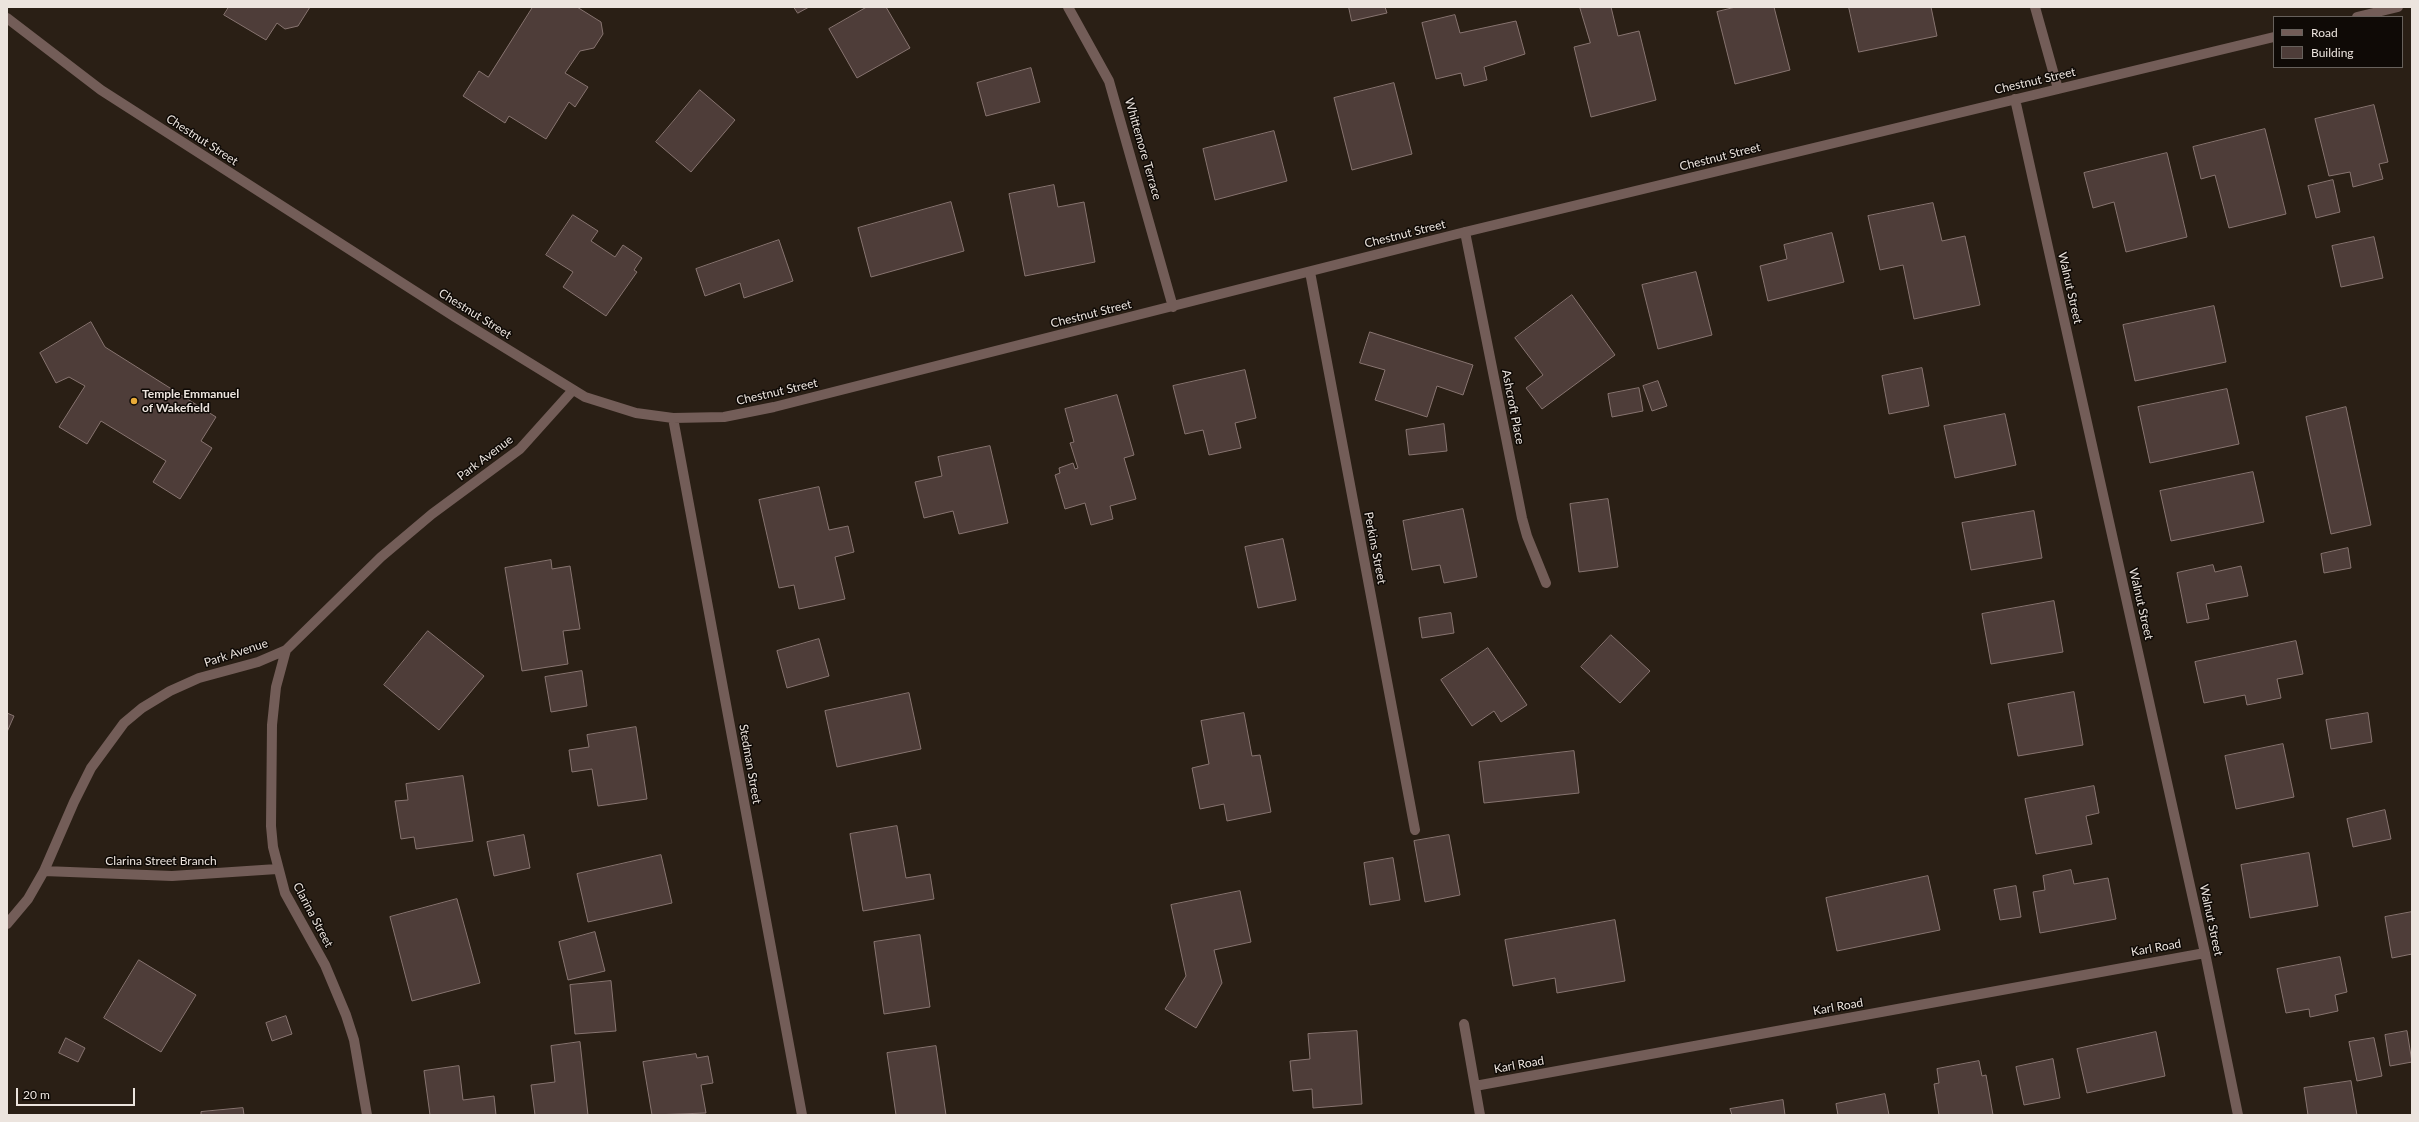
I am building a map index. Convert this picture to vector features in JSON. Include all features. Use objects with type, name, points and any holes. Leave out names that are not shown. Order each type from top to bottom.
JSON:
[{"type":"street","name":"Whittemore Terrace","points":[[1068,7],[1110,81],[1173,307]]},
{"type":"street","points":[[2035,7],[2058,89]]},
{"type":"street","points":[[2361,16],[2398,7]]},
{"type":"street","name":"Chestnut Street","points":[[7,18],[101,90],[455,317],[573,390],[585,397],[614,407],[636,413],[673,418],[724,417],[774,407],[1465,232],[2273,37]]},
{"type":"street","name":"Walnut Street","points":[[2015,99],[2205,953],[2238,1115]]},
{"type":"street","name":"Ashcroft Place","points":[[1465,232],[1522,518],[1527,536],[1546,583]]},
{"type":"street","name":"Perkins Street","points":[[1310,272],[1415,830]]},
{"type":"street","name":"Park Avenue","points":[[7,924],[28,899],[44,871],[74,802],[91,768],[124,723],[142,708],[170,691],[199,678],[258,662],[286,650],[381,557],[432,514],[520,449],[573,390]]},
{"type":"street","name":"Stedman Street","points":[[673,418],[802,1115]]},
{"type":"street","name":"Clarina Street","points":[[286,650],[276,687],[272,725],[271,826],[277,869],[285,894],[325,965],[346,1015],[354,1040],[366,1115]]},
{"type":"street","name":"Clarina Street Branch","points":[[44,871],[172,876],[277,869]]},
{"type":"street","name":"Karl Road","points":[[1475,1086],[2205,953]]},
{"type":"street","points":[[1464,1024],[1480,1115]]},
{"type":"building","points":[[229,7],[310,7],[298,26],[285,29],[277,23],[266,40],[224,15]]},
{"type":"building","points":[[533,7],[577,7],[601,22],[603,34],[594,48],[580,51],[565,73],[588,87],[575,107],[569,102],[546,139],[509,116],[505,123],[463,96],[479,71],[488,77]]},
{"type":"building","points":[[794,7],[809,7],[798,13]]},
{"type":"building","points":[[867,7],[886,7],[910,48],[857,78],[829,29]]},
{"type":"building","points":[[1349,7],[1385,7],[1387,13],[1352,21]]},
{"type":"building","points":[[1580,7],[1611,7],[1618,36],[1639,31],[1656,100],[1591,117],[1574,47],[1590,43]]},
{"type":"building","points":[[1736,7],[1774,7],[1790,70],[1735,84],[1717,12]]},
{"type":"building","points":[[1849,7],[1931,7],[1937,36],[1859,52]]},
{"type":"building","points":[[1455,15],[1460,33],[1516,21],[1525,54],[1484,67],[1487,80],[1464,86],[1461,73],[1436,79],[1422,23]]},
{"type":"building","points":[[1031,68],[1040,102],[986,116],[977,83]]},
{"type":"building","points":[[1394,83],[1412,154],[1352,170],[1334,98]]},
{"type":"building","points":[[700,90],[735,120],[691,172],[656,142]]},
{"type":"building","points":[[2374,105],[2388,162],[2379,164],[2383,179],[2353,187],[2350,172],[2329,176],[2315,119]]},
{"type":"building","points":[[2265,129],[2286,214],[2229,228],[2215,175],[2201,179],[2193,147]]},
{"type":"building","points":[[1274,131],[1287,181],[1215,200],[1203,149]]},
{"type":"building","points":[[2167,153],[2187,237],[2126,252],[2114,202],[2093,208],[2084,173]]},
{"type":"building","points":[[2333,180],[2340,212],[2316,218],[2308,186]]},
{"type":"building","points":[[1054,185],[1058,207],[1084,202],[1095,262],[1025,276],[1009,194]]},
{"type":"building","points":[[951,202],[964,251],[871,277],[858,228]]},
{"type":"building","points":[[1933,203],[1942,241],[1965,236],[1980,305],[1914,319],[1903,265],[1880,270],[1868,216]]},
{"type":"building","points":[[573,215],[598,231],[591,241],[615,257],[623,245],[642,258],[634,270],[637,272],[606,316],[563,287],[573,272],[546,255]]},
{"type":"building","points":[[1832,233],[1844,282],[1768,301],[1760,266],[1787,259],[1784,245]]},
{"type":"building","points":[[2374,237],[2383,278],[2341,287],[2332,246]]},
{"type":"building","points":[[779,240],[793,281],[744,298],[740,283],[705,296],[696,269]]},
{"type":"building","points":[[1696,272],[1712,335],[1658,349],[1642,285]]},
{"type":"building","points":[[1572,295],[1615,355],[1542,409],[1526,388],[1543,375],[1515,338]]},
{"type":"building","points":[[2214,306],[2226,362],[2135,381],[2123,325]]},
{"type":"building","name":"Temple Emmanuel of Wakefield","points":[[91,322],[105,347],[216,417],[201,441],[212,448],[180,499],[153,482],[166,461],[101,421],[87,444],[59,427],[85,386],[69,377],[56,383],[40,353]]},
{"type":"building","points":[[1370,332],[1473,365],[1463,395],[1437,386],[1427,417],[1375,400],[1385,370],[1360,363]]},
{"type":"building","points":[[1922,368],[1929,406],[1889,414],[1882,376]]},
{"type":"building","points":[[1245,370],[1256,418],[1235,423],[1241,448],[1209,455],[1203,430],[1185,434],[1173,386]]},
{"type":"building","points":[[1658,381],[1667,406],[1652,411],[1643,386]]},
{"type":"building","points":[[1639,388],[1643,411],[1612,417],[1608,394]]},
{"type":"building","points":[[2227,389],[2239,444],[2150,463],[2138,407]]},
{"type":"building","points":[[1117,395],[1134,455],[1124,458],[1136,499],[1110,506],[1113,519],[1091,525],[1085,503],[1065,509],[1055,475],[1060,473],[1059,468],[1073,463],[1075,469],[1078,468],[1070,443],[1074,442],[1065,409]]},
{"type":"building","points":[[2346,407],[2371,525],[2331,534],[2306,417]]},
{"type":"building","points":[[2005,414],[2016,465],[1955,478],[1944,426]]},
{"type":"building","points":[[1444,424],[1447,451],[1409,455],[1406,430]]},
{"type":"building","points":[[990,446],[1008,523],[959,534],[953,511],[924,518],[915,482],[942,476],[938,457]]},
{"type":"building","points":[[2253,472],[2264,522],[2171,541],[2160,491]]},
{"type":"building","points":[[819,487],[829,530],[848,526],[854,552],[835,557],[845,599],[799,609],[794,585],[779,588],[759,500]]},
{"type":"building","points":[[1608,499],[1618,567],[1579,572],[1570,504]]},
{"type":"building","points":[[1463,509],[1477,577],[1444,583],[1440,565],[1412,570],[1403,521]]},
{"type":"building","points":[[2034,511],[2042,558],[1971,570],[1962,523]]},
{"type":"building","points":[[1283,539],[1296,600],[1258,608],[1245,547]]},
{"type":"building","points":[[2348,548],[2351,568],[2324,573],[2321,554]]},
{"type":"building","points":[[551,560],[552,569],[570,566],[580,629],[563,631],[568,664],[522,671],[505,568]]},
{"type":"building","points":[[2213,565],[2215,572],[2241,566],[2248,596],[2206,604],[2209,619],[2187,623],[2177,573]]},
{"type":"building","points":[[2054,601],[2063,652],[1991,664],[1982,614]]},
{"type":"building","points":[[1451,613],[1454,633],[1422,638],[1419,618]]},
{"type":"building","points":[[428,631],[484,676],[439,730],[384,685]]},
{"type":"building","points":[[1611,635],[1650,671],[1620,703],[1581,667]]},
{"type":"building","points":[[819,639],[829,676],[787,688],[777,651]]},
{"type":"building","points":[[2296,641],[2303,674],[2277,679],[2281,698],[2247,705],[2245,695],[2204,703],[2195,662]]},
{"type":"building","points":[[1488,648],[1527,705],[1501,722],[1494,711],[1472,726],[1441,680]]},
{"type":"building","points":[[582,671],[587,706],[551,712],[545,677]]},
{"type":"building","points":[[2074,692],[2083,745],[2018,756],[2008,704]]},
{"type":"building","points":[[909,693],[921,749],[837,767],[825,711]]},
{"type":"building","points":[[7,713],[14,716],[7,732]]},
{"type":"building","points":[[1244,713],[1252,756],[1260,755],[1271,812],[1227,821],[1224,804],[1200,809],[1192,768],[1209,764],[1201,721]]},
{"type":"building","points":[[2368,713],[2372,742],[2331,749],[2326,720]]},
{"type":"building","points":[[636,727],[647,799],[598,806],[592,769],[572,772],[569,750],[589,747],[587,735]]},
{"type":"building","points":[[2283,744],[2294,797],[2236,809],[2225,756]]},
{"type":"building","points":[[1574,751],[1579,793],[1484,803],[1479,762]]},
{"type":"building","points":[[463,776],[473,841],[416,849],[414,837],[401,839],[395,801],[408,800],[406,784]]},
{"type":"building","points":[[2094,786],[2099,813],[2086,816],[2092,844],[2036,854],[2025,799]]},
{"type":"building","points":[[2385,810],[2391,839],[2353,847],[2347,819]]},
{"type":"building","points":[[897,826],[906,878],[930,874],[934,899],[863,911],[850,834]]},
{"type":"building","points":[[524,835],[530,868],[494,876],[487,842]]},
{"type":"building","points":[[1449,835],[1460,895],[1425,902],[1414,841]]},
{"type":"building","points":[[2309,853],[2318,906],[2250,918],[2241,865]]},
{"type":"building","points":[[661,855],[672,903],[588,922],[577,874]]},
{"type":"building","points":[[1393,858],[1400,900],[1370,905],[1364,863]]},
{"type":"building","points":[[2071,870],[2074,884],[2108,878],[2116,919],[2040,933],[2033,892],[2045,890],[2043,876]]},
{"type":"building","points":[[1928,876],[1940,930],[1837,951],[1826,898]]},
{"type":"building","points":[[2016,886],[2021,917],[2000,920],[1994,890]]},
{"type":"building","points":[[1240,891],[1251,942],[1214,950],[1222,983],[1196,1028],[1165,1009],[1186,976],[1171,905]]},
{"type":"building","points":[[457,899],[480,983],[412,1001],[390,917]]},
{"type":"building","points":[[2412,912],[2412,954],[2392,958],[2385,917]]},
{"type":"building","points":[[1615,920],[1625,981],[1557,993],[1555,978],[1513,986],[1505,940]]},
{"type":"building","points":[[595,932],[605,971],[568,980],[559,942]]},
{"type":"building","points":[[920,935],[930,1007],[884,1014],[874,942]]},
{"type":"building","points":[[2340,957],[2347,992],[2335,995],[2338,1011],[2310,1017],[2309,1009],[2286,1013],[2277,969]]},
{"type":"building","points":[[139,960],[196,995],[161,1052],[104,1018]]},
{"type":"building","points":[[611,981],[616,1031],[575,1034],[570,985]]},
{"type":"building","points":[[286,1016],[292,1034],[272,1041],[266,1023]]},
{"type":"building","points":[[1357,1031],[1362,1104],[1313,1108],[1312,1089],[1293,1091],[1290,1061],[1310,1059],[1308,1034]]},
{"type":"building","points":[[2407,1031],[2412,1062],[2390,1066],[2385,1035]]},
{"type":"building","points":[[2156,1032],[2165,1076],[2087,1093],[2077,1049]]},
{"type":"building","points":[[66,1038],[85,1048],[78,1062],[59,1053]]},
{"type":"building","points":[[2374,1038],[2382,1076],[2357,1081],[2349,1042]]},
{"type":"building","points":[[580,1042],[588,1115],[535,1115],[531,1085],[555,1082],[551,1046]]},
{"type":"building","points":[[936,1046],[946,1115],[896,1115],[887,1053]]},
{"type":"building","points":[[696,1054],[697,1058],[708,1056],[713,1083],[701,1085],[706,1113],[652,1115],[643,1062]]},
{"type":"building","points":[[2053,1059],[2060,1098],[2024,1105],[2016,1067]]},
{"type":"building","points":[[1979,1061],[1982,1076],[1986,1075],[1993,1115],[1939,1115],[1934,1084],[1939,1083],[1937,1069]]},
{"type":"building","points":[[459,1066],[463,1100],[494,1096],[496,1115],[430,1115],[424,1071]]},
{"type":"building","points":[[2351,1081],[2357,1115],[2308,1115],[2304,1088]]},
{"type":"building","points":[[1885,1094],[1889,1115],[1838,1115],[1836,1104]]},
{"type":"building","points":[[1783,1100],[1785,1115],[1732,1115],[1730,1109]]},
{"type":"building","points":[[243,1108],[244,1115],[201,1115],[201,1112]]},
{"type":"place","name":"Temple Emmanuel of Wakefield","points":[[134,401]]}]
